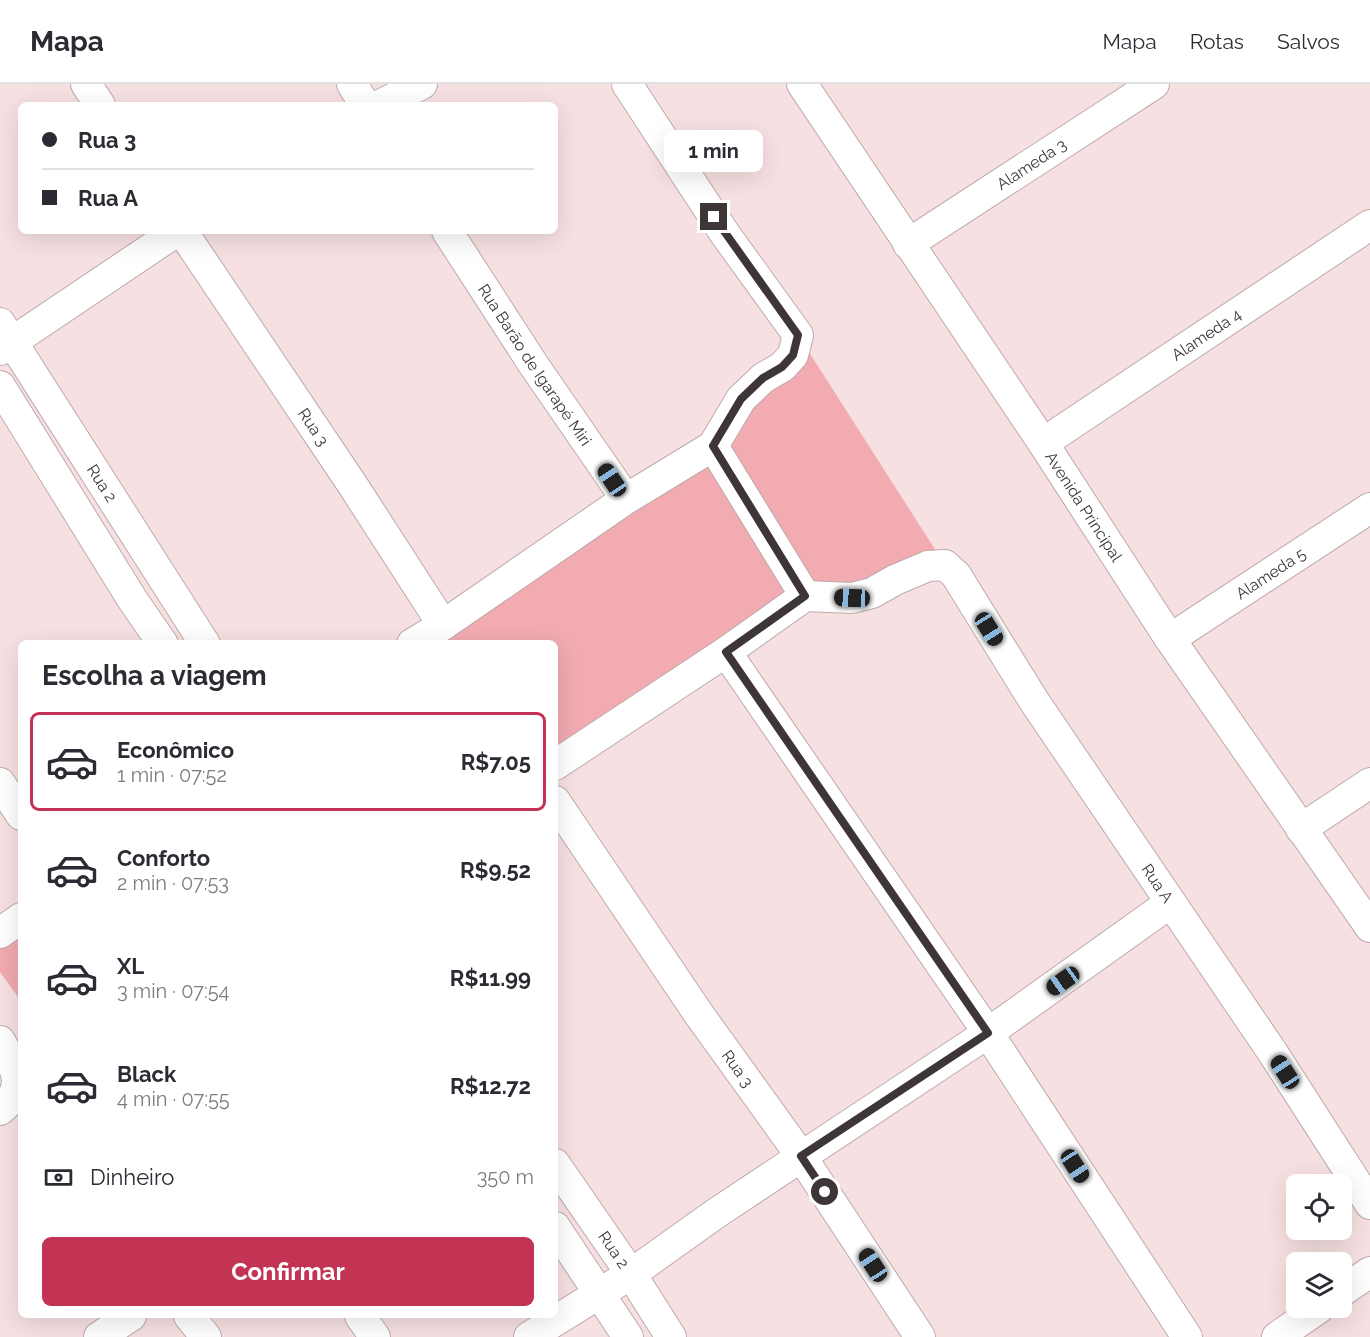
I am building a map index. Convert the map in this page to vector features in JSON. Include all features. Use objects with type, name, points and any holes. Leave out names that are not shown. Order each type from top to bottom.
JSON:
[{"type":"street","points":[[86,84],[98,102]]},
{"type":"street","points":[[352,84],[363,102]]},
{"type":"street","points":[[386,102],[422,84]]},
{"type":"street","points":[[419,640],[626,499],[713,446],[741,399],[763,378],[782,367],[793,355],[798,335],[725,234],[627,84]]},
{"type":"street","name":"Avenida Principal","points":[[801,84],[1043,443],[1170,639],[1369,925]]},
{"type":"street","name":"Alameda 3","points":[[908,244],[1154,84]]},
{"type":"street","name":"Alameda 4","points":[[1043,443],[1370,225]]},
{"type":"street","points":[[4,338],[172,234]]},
{"type":"street","name":"Rua 3","points":[[184,234],[352,484],[443,625]]},
{"type":"street","name":"Rua Barão de Igarapé Miri","points":[[449,234],[533,364],[626,499]]},
{"type":"street","name":"Rua 2","points":[[4,338],[203,640]]},
{"type":"street","points":[[0,386],[132,599],[160,640]]},
{"type":"street","points":[[558,763],[726,652],[805,596],[713,446]]},
{"type":"street","name":"Alameda 5","points":[[1170,639],[1370,508]]},
{"type":"street","name":"Rua A","points":[[805,596],[852,598],[872,593],[927,566],[945,565],[956,574],[1034,701],[1273,1053],[1370,1204]]},
{"type":"street","points":[[726,652],[988,1033],[1187,1337]]},
{"type":"street","points":[[0,783],[18,810]]},
{"type":"street","points":[[1301,829],[1370,783]]},
{"type":"street","name":"Rua 3","points":[[558,805],[698,1013],[801,1156],[920,1337]]},
{"type":"street","points":[[529,1337],[631,1274],[801,1156],[988,1033],[1170,903]]},
{"type":"street","points":[[0,933],[18,920]]},
{"type":"street","points":[[0,1041],[15,1071],[17,1086],[11,1102],[0,1110]]},
{"type":"street","name":"Rua 2","points":[[558,1168],[631,1274],[671,1337]]},
{"type":"street","points":[[558,1231],[628,1337]]},
{"type":"street","points":[[1352,1285],[1370,1272]]},
{"type":"street","points":[[99,1337],[128,1318]]},
{"type":"street","points":[[191,1318],[206,1337]]},
{"type":"street","points":[[361,1318],[375,1337]]},
{"type":"street","points":[[1277,1337],[1304,1318]]},
{"type":"shaded area","points":[[798,335],[945,565],[805,596],[558,763],[558,640],[418,640],[713,446]]},
{"type":"shaded area","points":[[18,920],[18,997],[0,972],[0,933]]},
{"type":"route","points":[[714,217],[798,335],[793,355],[782,367],[763,378],[741,399],[713,446],[805,596],[726,652],[988,1033],[801,1156],[825,1192]]}]
